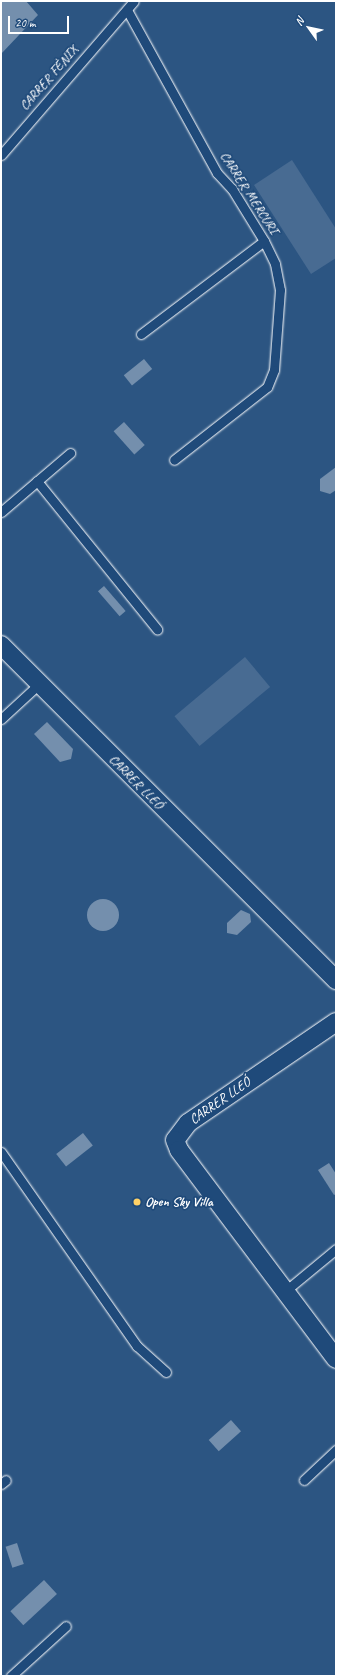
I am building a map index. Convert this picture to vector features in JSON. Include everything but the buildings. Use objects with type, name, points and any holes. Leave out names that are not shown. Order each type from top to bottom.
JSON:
[{"type":"street","name":"CARRER LLEÓ","points":[[1,645],[336,980]]},
{"type":"street","name":"CARRER LLEÓ","points":[[336,1022],[188,1123],[176,1140],[179,1150],[284,1292],[336,1359]]},
{"type":"lane","name":"CARRER FÈNIX","points":[[1,155],[134,1]]},
{"type":"lane","name":"CARRER MERCURI","points":[[127,10],[217,172],[232,189],[264,241],[275,264],[280,290],[271,378],[262,393],[174,460]]},
{"type":"lane","points":[[141,334],[264,241]]},
{"type":"lane","points":[[1,512],[70,453]]},
{"type":"lane","points":[[37,481],[157,629]]},
{"type":"lane","points":[[1,718],[39,684]]},
{"type":"lane","points":[[1,1152],[137,1346],[166,1372]]},
{"type":"lane","points":[[284,1292],[336,1249]]},
{"type":"lane","points":[[304,1480],[336,1450]]},
{"type":"lane","points":[[11,1676],[66,1626]]},
{"type":"shaded area","points":[[1,1],[26,1],[38,15],[1,54]]},
{"type":"shaded area","points":[[292,160],[336,229],[336,258],[311,274],[254,185]]},
{"type":"shaded area","points":[[144,359],[152,369],[132,385],[124,375]]},
{"type":"shaded area","points":[[124,422],[145,445],[134,454],[114,431]]},
{"type":"shaded area","points":[[336,467],[336,490],[330,494],[320,491],[320,479]]},
{"type":"shaded area","points":[[104,586],[126,611],[120,616],[98,591]]},
{"type":"shaded area","points":[[245,657],[270,687],[200,746],[175,716]]},
{"type":"shaded area","points":[[47,722],[73,749],[71,759],[60,762],[34,734]]},
{"type":"shaded area","points":[[100,899],[106,899],[115,903],[119,915],[115,927],[106,931],[100,931],[91,927],[87,918],[87,912],[91,903]]},
{"type":"shaded area","points":[[241,910],[250,914],[251,922],[237,935],[227,933],[227,923]]},
{"type":"shaded area","points":[[83,1133],[93,1146],[66,1167],[56,1154]]},
{"type":"shaded area","points":[[329,1163],[336,1174],[336,1194],[334,1195],[318,1170]]},
{"type":"shaded area","points":[[231,1420],[241,1431],[219,1451],[209,1440]]},
{"type":"shaded area","points":[[17,1543],[24,1564],[12,1568],[6,1547]]},
{"type":"shaded area","points":[[44,1580],[57,1594],[23,1625],[10,1611]]},
{"type":"place","name":"Open Sky Villa","points":[[137,1202]]}]
